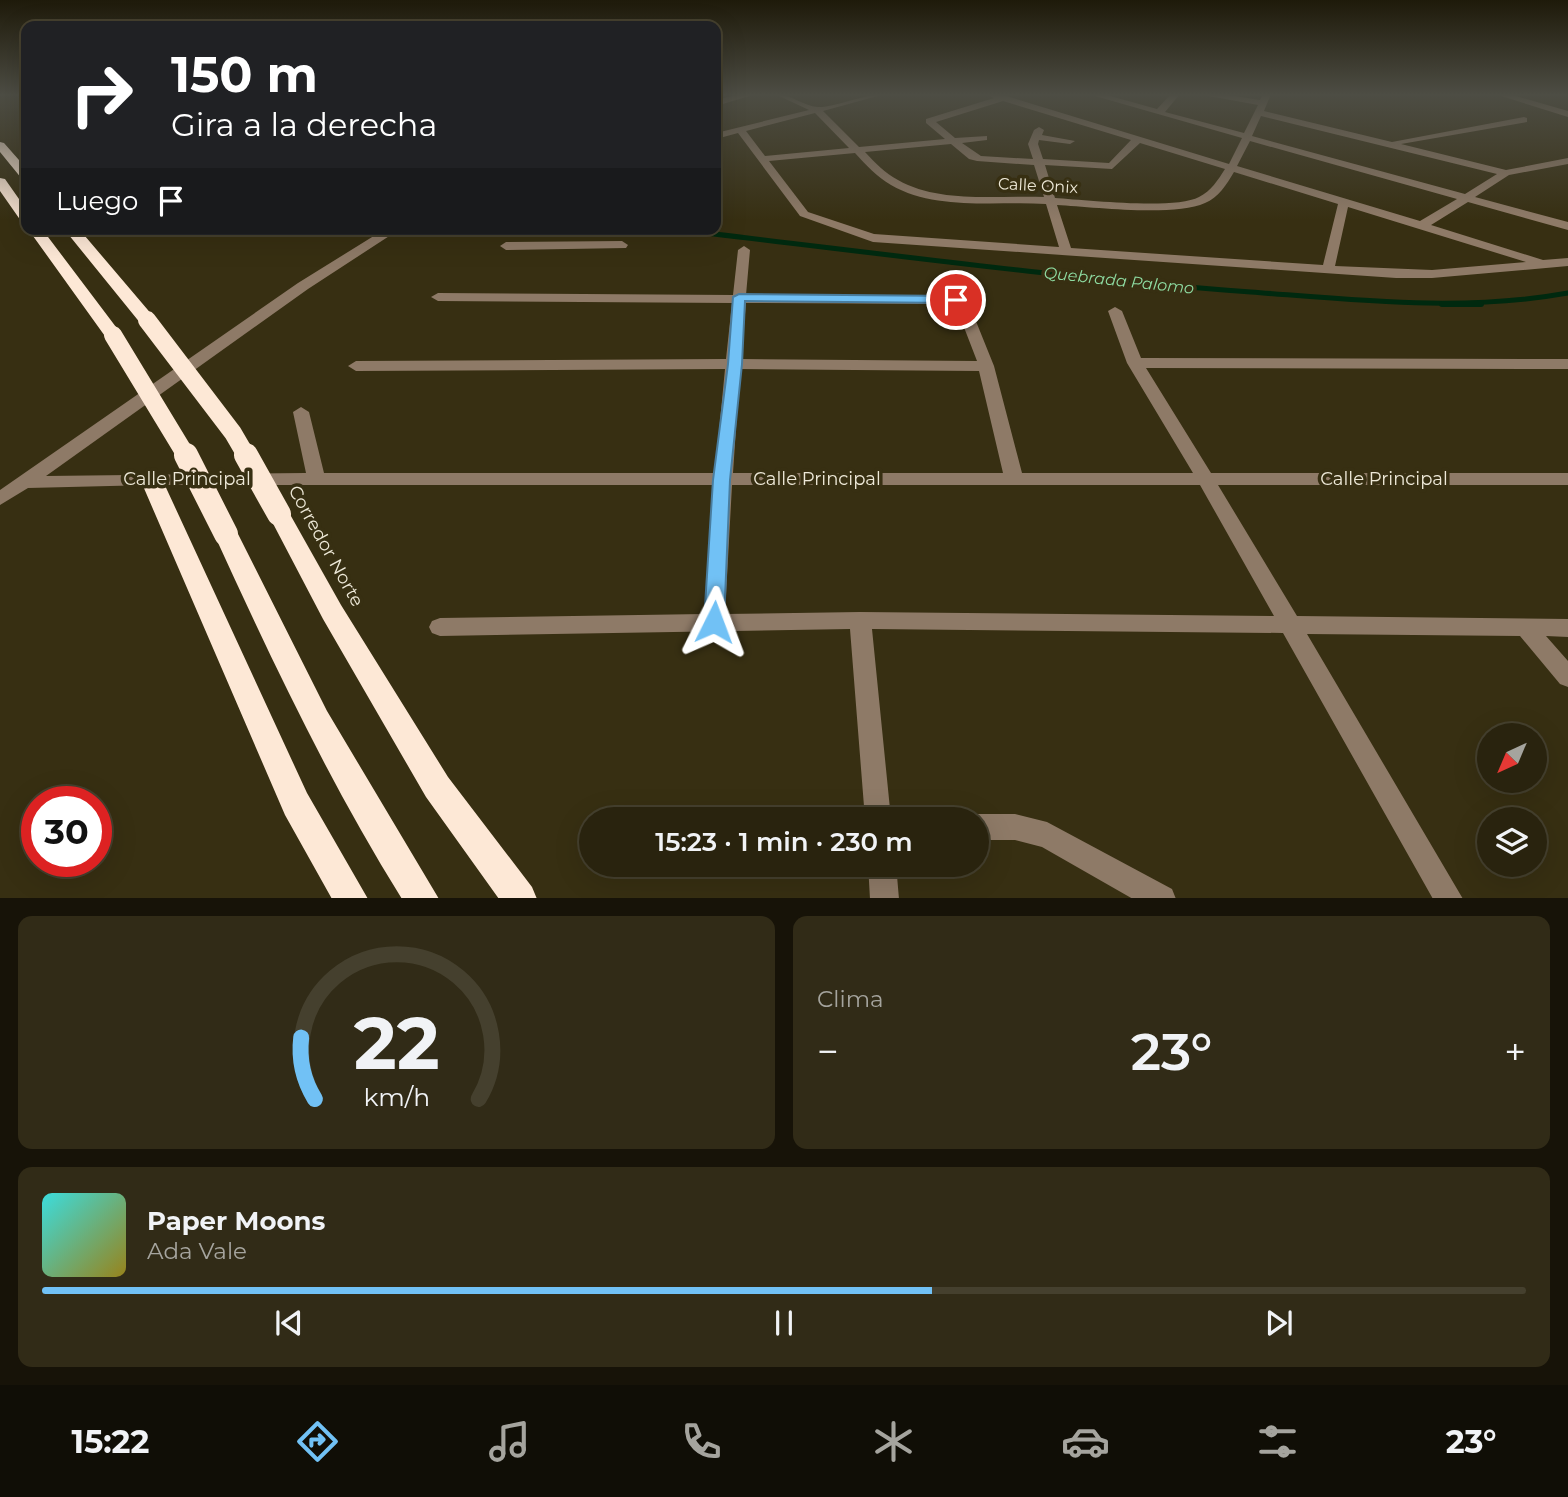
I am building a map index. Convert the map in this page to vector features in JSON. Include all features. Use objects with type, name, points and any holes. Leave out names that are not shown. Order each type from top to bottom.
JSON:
[{"type":"highway","points":[[0,145],[21,170]]},
{"type":"highway","points":[[0,183],[21,211]]},
{"type":"highway","points":[[39,235],[113,335],[148,387],[186,452],[274,639],[380,835],[422,898]]},
{"type":"highway","name":"Corredor Norte","points":[[76,235],[148,320],[233,433],[332,612],[437,787],[520,898]]},
{"type":"highway","points":[[151,479],[296,804],[351,898]]},
{"type":"street","points":[[744,136],[804,215],[853,233],[873,237],[1328,270],[1432,274],[1568,262]]},
{"type":"street","name":"Calle Onix","points":[[842,136],[892,182],[932,194],[1171,206],[1193,204],[1210,196],[1231,167],[1245,137]]},
{"type":"street","points":[[947,136],[977,158],[1112,166],[1138,139]]},
{"type":"street","points":[[1037,136],[1033,144],[1066,251]]},
{"type":"street","points":[[1050,136],[1070,141]]},
{"type":"street","points":[[1128,136],[1547,264]]},
{"type":"street","points":[[1241,136],[1568,226]]},
{"type":"street","points":[[1365,136],[1506,173]]},
{"type":"street","points":[[1390,144],[1435,136]]},
{"type":"street","points":[[760,159],[984,138]]},
{"type":"street","points":[[1422,225],[1506,173],[1568,161]]},
{"type":"street","points":[[1328,270],[1344,202]]},
{"type":"street","points":[[0,499],[303,286],[384,235]]},
{"type":"street","points":[[506,246],[622,244]]},
{"type":"street","points":[[714,622],[721,480],[735,364],[744,250]]},
{"type":"street","points":[[438,297],[956,300],[962,302],[986,366],[1014,479]]},
{"type":"street","points":[[1115,311],[1135,363],[1449,898]]},
{"type":"street","points":[[1135,363],[1568,364]]},
{"type":"street","points":[[356,366],[986,366]]},
{"type":"street","points":[[301,412],[316,479]]},
{"type":"street","name":"Calle Principal","points":[[24,482],[151,479],[1568,478]]},
{"type":"street","points":[[860,620],[877,807]]},
{"type":"street","points":[[440,627],[860,620],[1568,628]]},
{"type":"street","points":[[1525,627],[1568,677]]},
{"type":"street","points":[[989,827],[1015,827],[1047,835],[1162,898]]},
{"type":"street","points":[[883,877],[885,898]]},
{"type":"waterway","name":"Quebrada Palomo","points":[[721,235],[1106,279],[1330,298],[1450,303],[1529,299],[1568,293]]},
{"type":"waterway","name":"Quebrada Palomo","points":[[1442,304],[1481,304]]},
{"type":"route","points":[[714,622],[721,480],[735,364],[739,297],[956,300]]}]
